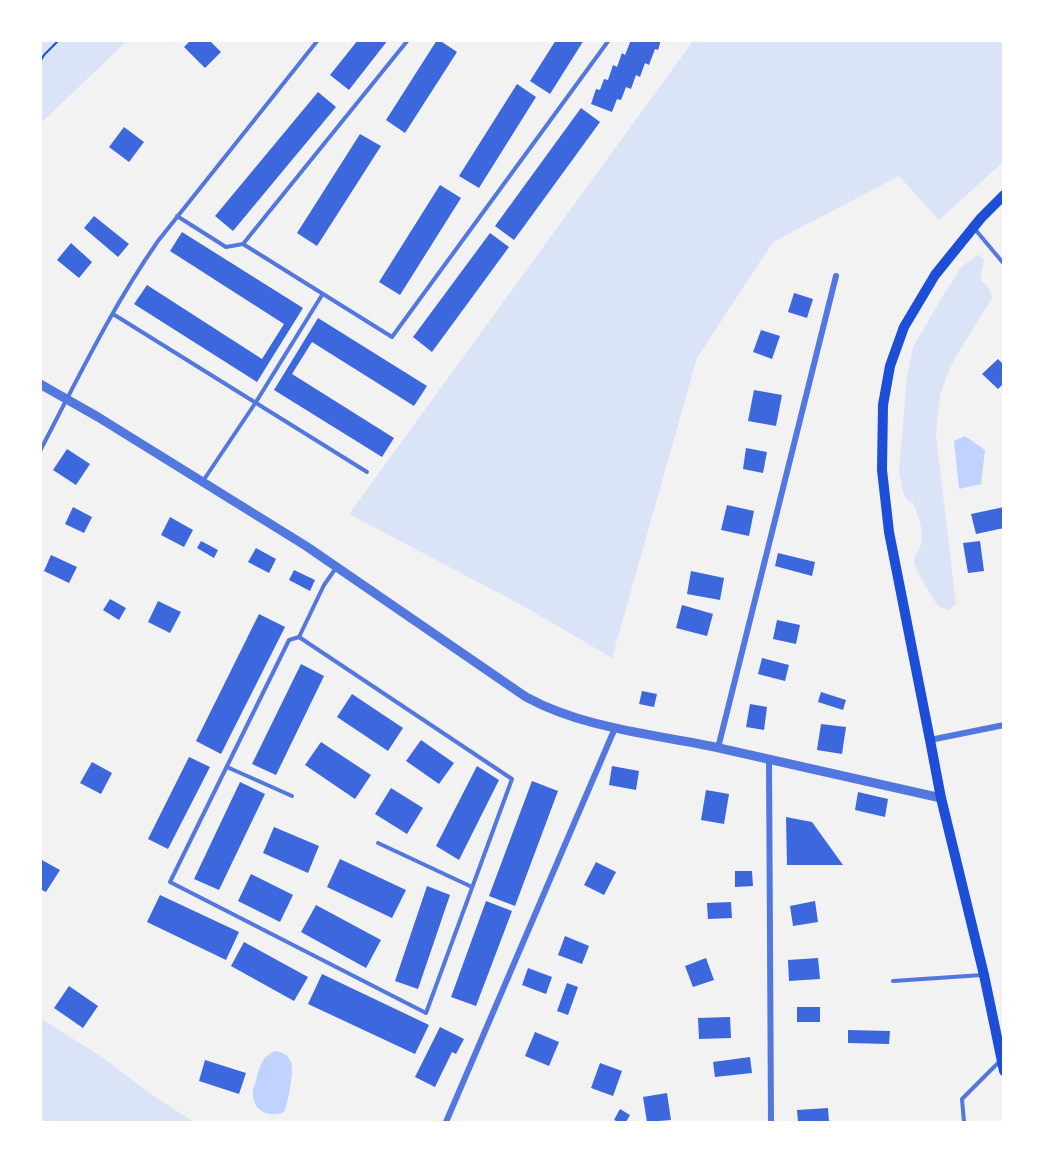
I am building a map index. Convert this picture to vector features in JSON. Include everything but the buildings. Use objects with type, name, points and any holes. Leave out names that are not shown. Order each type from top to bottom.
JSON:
[{"type":"main road","points":[[1004,195],[974,227],[935,275],[904,327],[890,366],[883,405],[882,470],[889,532],[941,798],[984,975],[1004,1071]]},
{"type":"street","points":[[718,748],[836,276]]},
{"type":"street","points":[[40,384],[203,481],[306,546],[526,697],[545,707],[565,715],[615,728],[718,748],[941,798]]},
{"type":"street","points":[[930,740],[1004,725]]},
{"type":"street","points":[[446,1122],[615,728]]},
{"type":"street","points":[[769,760],[771,1122]]},
{"type":"lane","points":[[40,451],[82,369],[138,269],[177,216],[318,40]]},
{"type":"lane","points":[[177,216],[226,247],[243,244],[408,40]]},
{"type":"lane","points":[[243,244],[392,337],[609,40]]},
{"type":"lane","points":[[974,227],[1004,264]]},
{"type":"lane","points":[[203,481],[256,402],[322,294]]},
{"type":"lane","points":[[112,314],[367,472]]},
{"type":"lane","points":[[299,637],[512,779],[426,1013],[170,882],[289,640],[299,637],[324,585],[336,568]]},
{"type":"lane","points":[[227,767],[292,796]]},
{"type":"lane","points":[[378,843],[472,887]]},
{"type":"lane","points":[[893,981],[984,975]]},
{"type":"lane","points":[[964,1122],[962,1099],[1001,1059]]},
{"type":"path","points":[[40,62],[59,40]]},
{"type":"shaded area","points":[[41,41],[127,41],[41,123]]},
{"type":"shaded area","points":[[693,41],[1003,41],[1003,162],[939,220],[899,176],[773,242],[697,358],[612,658],[525,607],[349,514]]},
{"type":"shaded area","points":[[979,254],[984,260],[981,281],[989,288],[992,298],[951,365],[940,395],[936,435],[956,604],[949,610],[937,604],[915,566],[914,560],[922,539],[921,528],[913,503],[906,499],[903,492],[899,470],[907,376],[913,347],[961,267]]},
{"type":"shaded area","points":[[40,1018],[102,1057],[151,1094],[194,1122],[41,1122]]},
{"type":"water","points":[[965,436],[985,450],[981,484],[959,489],[954,441]]},
{"type":"water","points":[[276,1051],[287,1056],[292,1064],[292,1070],[284,1112],[268,1114],[256,1106],[253,1089],[262,1063],[267,1056]]}]
